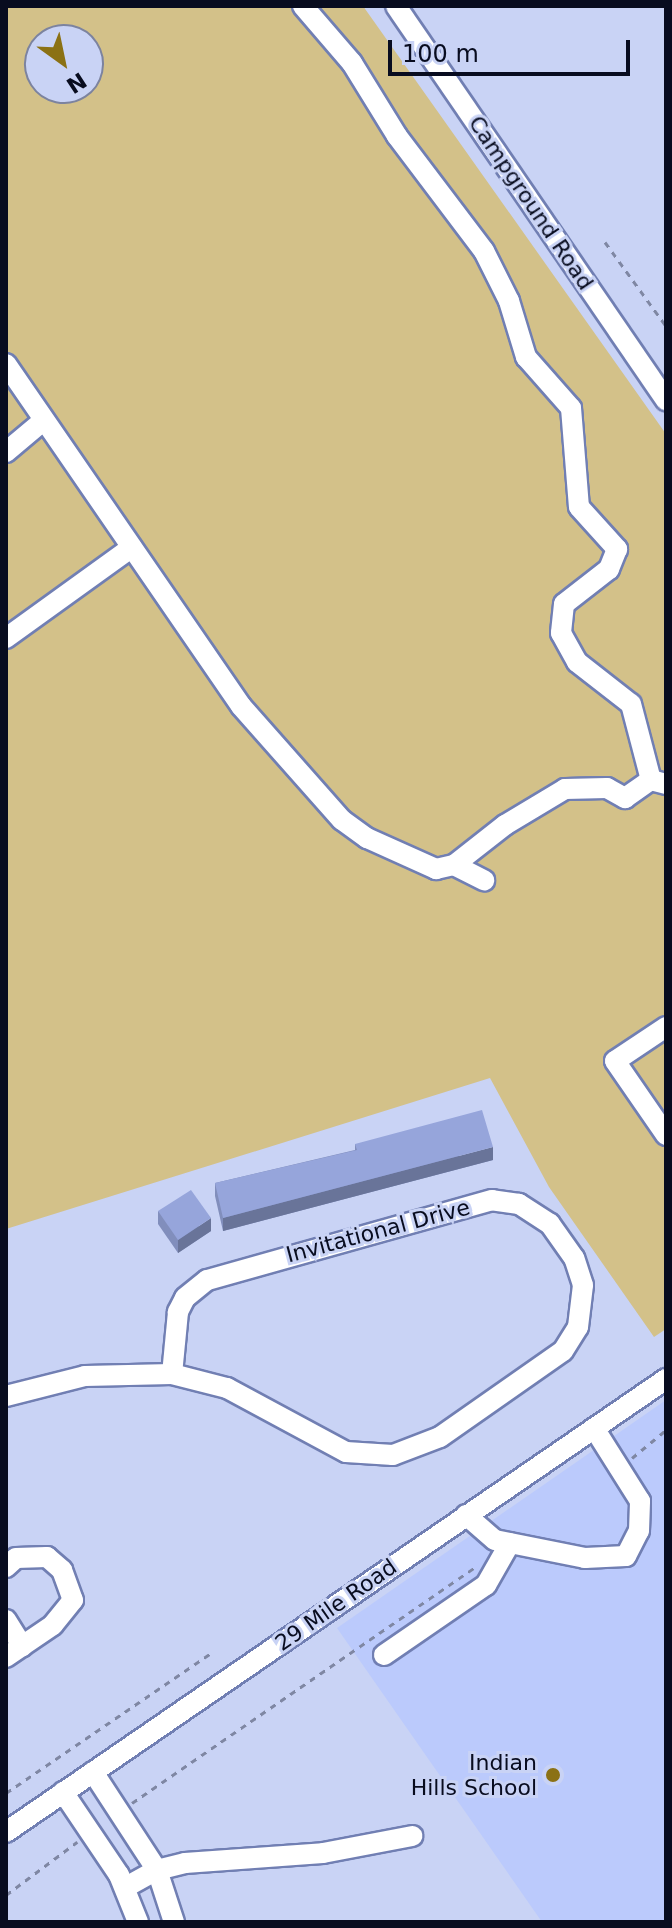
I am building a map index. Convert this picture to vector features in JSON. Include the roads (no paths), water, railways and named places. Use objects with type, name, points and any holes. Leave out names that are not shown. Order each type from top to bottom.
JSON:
[{"type":"street","points":[[6,364],[241,706],[342,820],[413,861],[436,869],[454,865],[505,825],[565,789],[607,788],[625,798],[658,782],[631,704],[577,662],[561,633],[564,604],[609,569],[617,549],[579,507],[571,408],[526,357],[509,301],[484,251],[397,136],[352,63],[303,6]]},
{"type":"street","name":"Campground Road","points":[[396,6],[666,401]]},
{"type":"street","points":[[6,452],[43,421]]},
{"type":"street","points":[[6,638],[132,547]]},
{"type":"street","points":[[454,865],[484,880]]},
{"type":"street","points":[[662,1037],[615,1061],[666,1135]]},
{"type":"street","name":"Invitational Drive","points":[[6,1396],[85,1376],[172,1374],[227,1388],[346,1452],[404,1453],[440,1437],[563,1351],[578,1327],[583,1285],[574,1258],[550,1224],[519,1204],[492,1200],[207,1280],[185,1298],[178,1312],[172,1374]]},
{"type":"street","name":"29 Mile Road","points":[[8,1826],[93,1772],[666,1379]]},
{"type":"street","points":[[466,1515],[505,1551],[585,1558],[626,1556],[639,1531],[640,1501],[594,1428]]},
{"type":"street","points":[[384,1655],[486,1585],[505,1551]]},
{"type":"street","points":[[6,1567],[16,1558],[47,1557],[71,1585],[73,1600],[66,1611],[14,1652],[6,1620]]},
{"type":"street","points":[[93,1772],[157,1870],[174,1922]]},
{"type":"street","points":[[63,1792],[126,1887],[138,1922]]},
{"type":"street","points":[[126,1887],[157,1870],[228,1857],[345,1850],[412,1836]]},
{"type":"place","name":"Indian Hills School","points":[[553,1775]]}]
